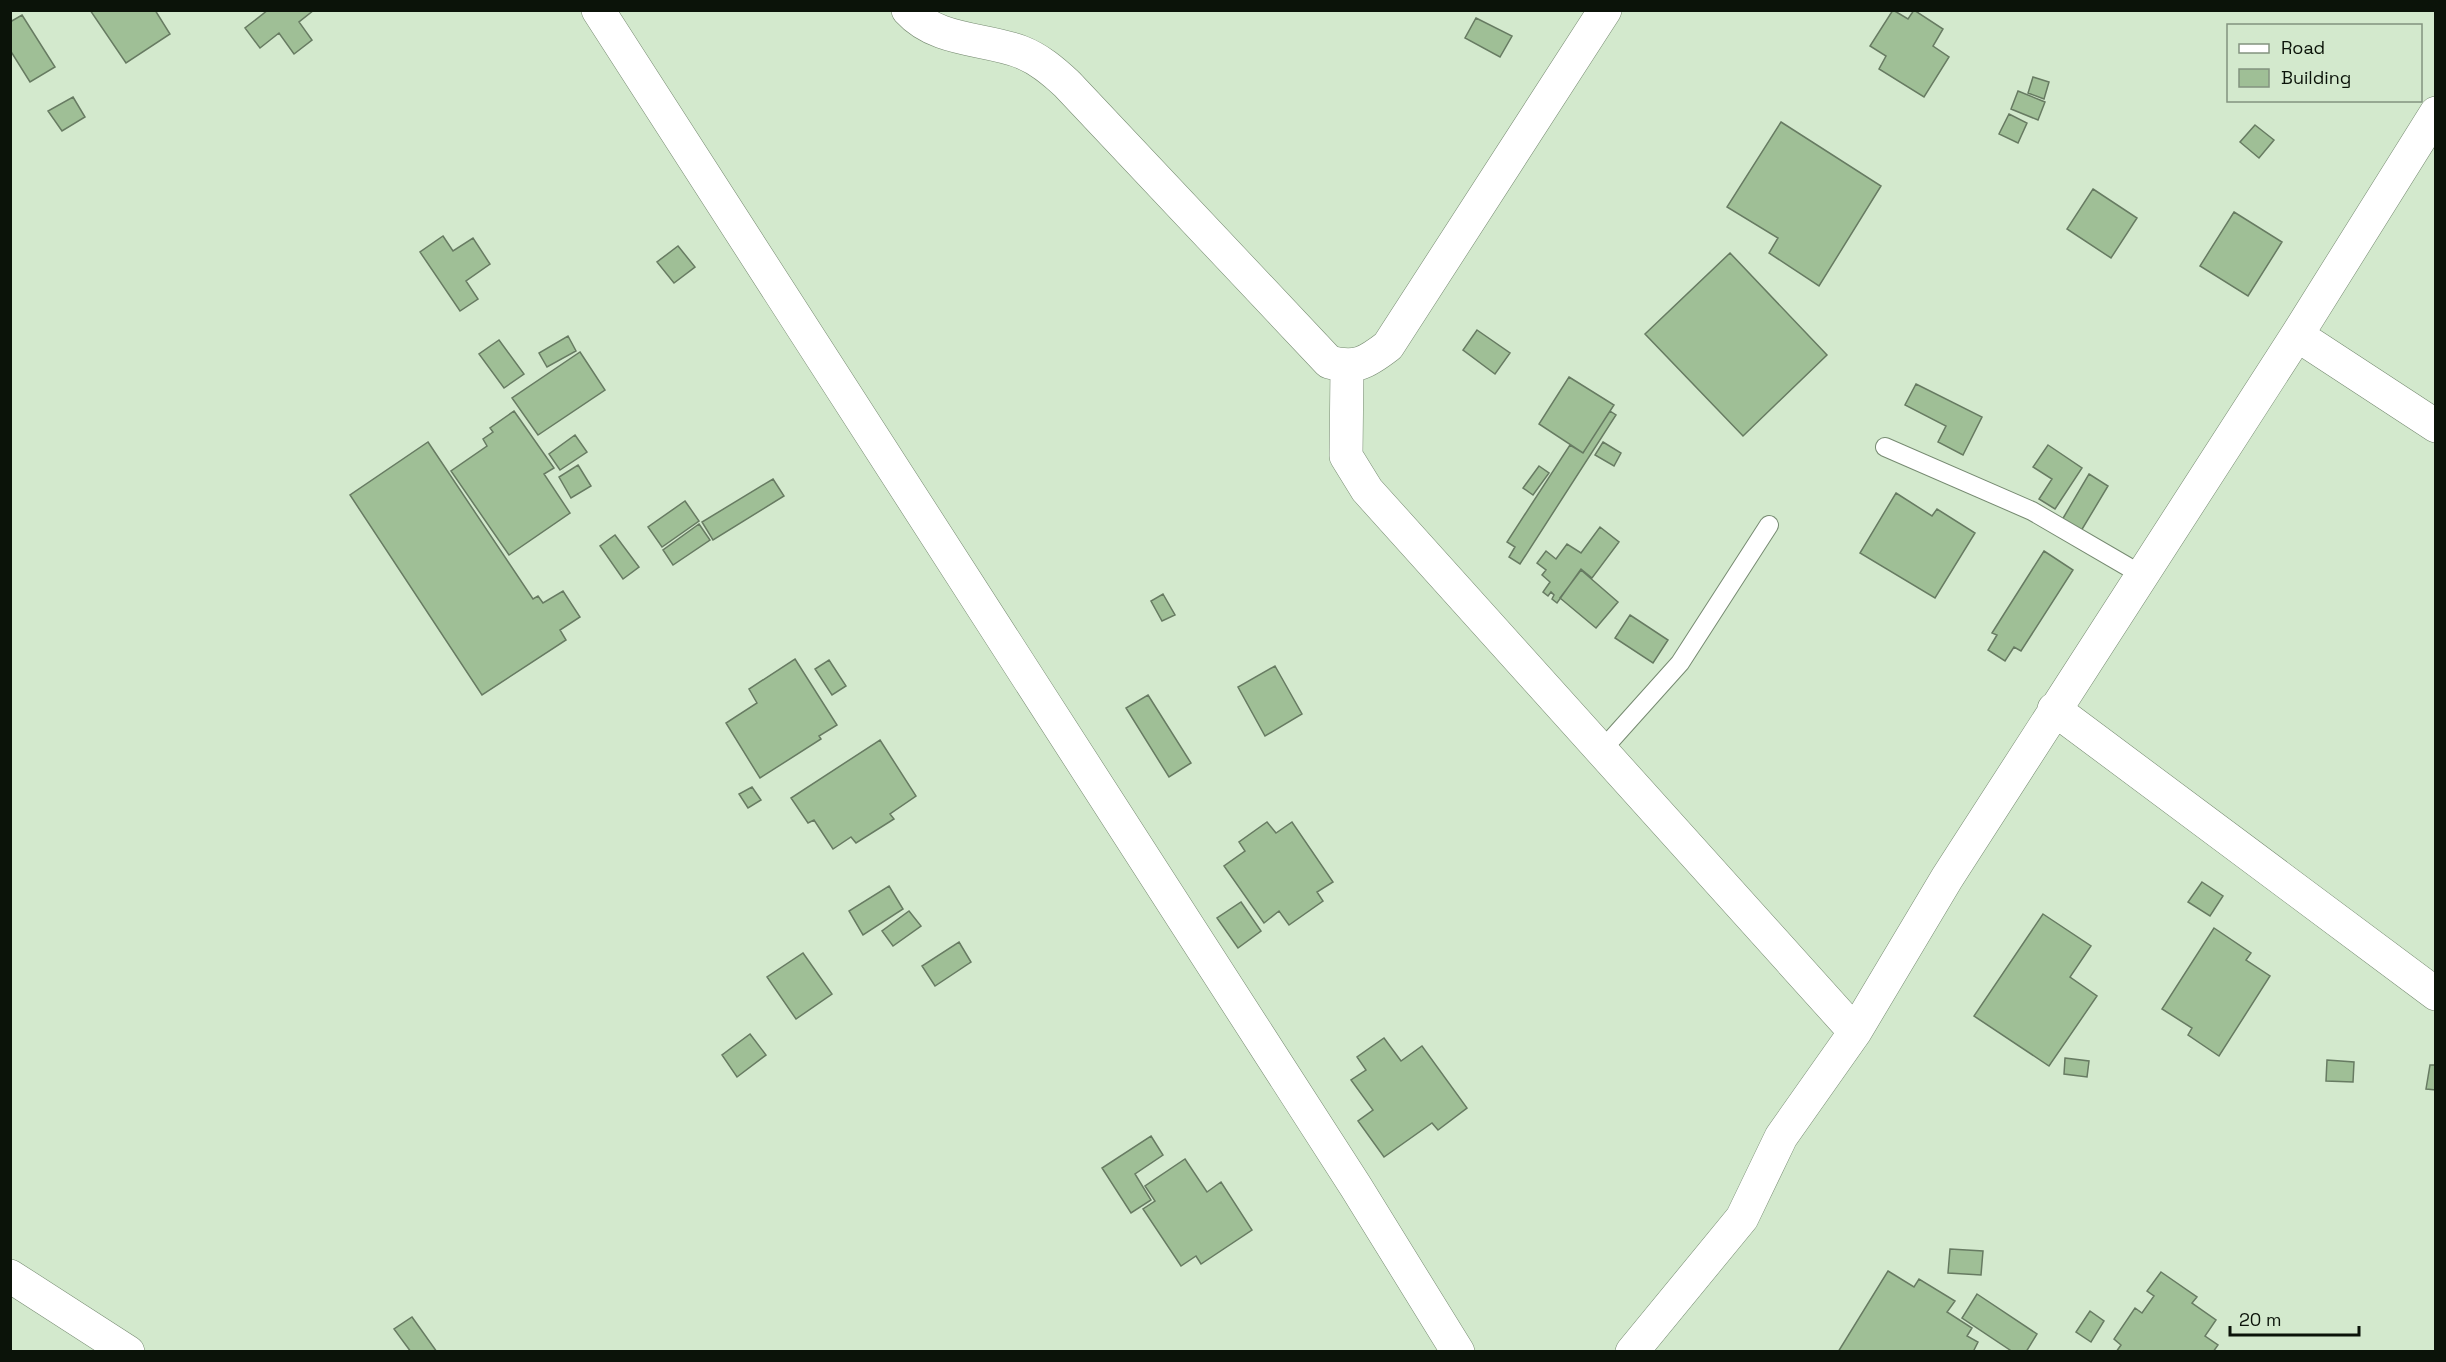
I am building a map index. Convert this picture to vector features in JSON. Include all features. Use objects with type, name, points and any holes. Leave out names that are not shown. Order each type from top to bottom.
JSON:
[{"type":"street","points":[[908,10],[934,28],[973,41],[1020,51],[1045,65],[1067,84],[1329,362],[1347,367],[1369,361],[1388,346],[1605,10]]},
{"type":"street","points":[[603,12],[1356,1187],[1458,1352]]},
{"type":"street","points":[[1632,1352],[1742,1218],[1781,1137],[1855,1032],[1947,878],[2297,335],[2436,113]]},
{"type":"street","points":[[2297,335],[2436,426]]},
{"type":"street","points":[[1347,367],[1346,456],[1367,490],[1855,1032]]},
{"type":"street","points":[[2054,709],[2436,993]]},
{"type":"street","points":[[10,1276],[128,1352]]},
{"type":"lane","points":[[1885,447],[2032,511],[2142,575]]},
{"type":"lane","points":[[1602,750],[1680,663],[1770,525]]},
{"type":"building","points":[[90,10],[155,10],[170,34],[126,63]]},
{"type":"building","points":[[268,10],[314,10],[299,22],[312,40],[294,54],[279,33],[260,48],[245,28]]},
{"type":"building","points":[[1893,10],[1908,19],[1914,10],[1943,29],[1933,46],[1949,57],[1924,97],[1879,69],[1886,56],[1870,46]]},
{"type":"building","points":[[22,15],[55,67],[30,82],[10,50],[10,22]]},
{"type":"building","points":[[1476,18],[1512,36],[1500,57],[1465,38]]},
{"type":"building","points":[[2033,77],[2049,82],[2044,99],[2028,93]]},
{"type":"building","points":[[2018,91],[2045,102],[2038,120],[2011,109]]},
{"type":"building","points":[[73,97],[85,117],[62,131],[48,111]]},
{"type":"building","points":[[2009,114],[2027,123],[2018,143],[1999,134]]},
{"type":"building","points":[[1781,122],[1881,186],[1819,286],[1769,253],[1778,238],[1727,207]]},
{"type":"building","points":[[2255,125],[2274,140],[2259,158],[2240,142]]},
{"type":"building","points":[[2093,189],[2137,218],[2111,258],[2067,229]]},
{"type":"building","points":[[2234,212],[2282,242],[2248,296],[2200,266]]},
{"type":"building","points":[[443,236],[453,251],[473,238],[490,264],[466,281],[478,299],[460,311],[420,252]]},
{"type":"building","points":[[678,246],[695,267],[674,283],[657,262]]},
{"type":"building","points":[[1730,253],[1827,355],[1743,436],[1645,334]]},
{"type":"building","points":[[1477,330],[1510,353],[1495,374],[1463,350]]},
{"type":"building","points":[[568,336],[576,351],[547,367],[539,353]]},
{"type":"building","points":[[499,340],[524,374],[504,388],[479,354]]},
{"type":"building","points":[[580,352],[605,390],[538,435],[512,398]]},
{"type":"building","points":[[1569,377],[1614,405],[1583,453],[1539,424]]},
{"type":"building","points":[[1916,384],[1982,417],[1963,455],[1938,442],[1946,426],[1905,405]]},
{"type":"building","points":[[514,411],[554,468],[544,474],[570,513],[509,555],[451,471],[487,446],[483,439],[493,432],[490,428]]},
{"type":"building","points":[[1610,411],[1616,415],[1520,564],[1509,557],[1515,547],[1507,542],[1570,445],[1583,453]]},
{"type":"building","points":[[575,435],[587,452],[560,470],[549,454]]},
{"type":"building","points":[[428,442],[533,599],[538,596],[543,603],[563,591],[580,617],[560,630],[566,640],[482,695],[350,495]]},
{"type":"building","points":[[1603,442],[1621,453],[1614,466],[1595,455]]},
{"type":"building","points":[[2048,445],[2082,468],[2055,509],[2039,499],[2052,479],[2033,467]]},
{"type":"building","points":[[578,465],[591,486],[571,498],[559,477]]},
{"type":"building","points":[[1539,466],[1549,473],[1533,495],[1523,488]]},
{"type":"building","points":[[2089,474],[2108,486],[2081,531],[2062,520]]},
{"type":"building","points":[[773,479],[784,496],[713,540],[702,522]]},
{"type":"building","points":[[1896,493],[1932,516],[1937,509],[1975,533],[1935,598],[1860,553]]},
{"type":"building","points":[[685,501],[699,521],[662,547],[648,527]]},
{"type":"building","points":[[699,524],[710,540],[673,565],[663,550]]},
{"type":"building","points":[[1600,527],[1619,542],[1592,578],[1581,569],[1557,603],[1552,599],[1554,595],[1551,592],[1548,596],[1543,592],[1550,582],[1542,575],[1546,570],[1537,563],[1546,551],[1556,559],[1567,544],[1581,553]]},
{"type":"building","points":[[615,535],[639,567],[623,579],[600,546]]},
{"type":"building","points":[[2044,551],[2073,570],[2021,651],[2014,647],[2005,661],[1988,650],[1997,635],[1992,633]]},
{"type":"building","points":[[1581,570],[1618,602],[1596,628],[1560,598]]},
{"type":"building","points":[[1163,594],[1175,615],[1162,621],[1151,601]]},
{"type":"building","points":[[1630,615],[1668,640],[1653,663],[1615,638]]},
{"type":"building","points":[[795,659],[837,725],[819,736],[821,739],[760,778],[726,723],[757,703],[749,689]]},
{"type":"building","points":[[829,660],[846,686],[832,695],[815,669]]},
{"type":"building","points":[[1275,666],[1302,714],[1265,736],[1238,687]]},
{"type":"building","points":[[1148,695],[1191,763],[1169,777],[1126,708]]},
{"type":"building","points":[[880,740],[916,796],[890,814],[894,819],[856,843],[851,837],[833,849],[814,820],[808,823],[791,798]]},
{"type":"building","points":[[752,787],[761,800],[748,808],[739,794]]},
{"type":"building","points":[[1267,822],[1276,833],[1292,822],[1333,882],[1317,892],[1323,901],[1289,925],[1279,911],[1264,923],[1224,866],[1245,851],[1239,842]]},
{"type":"building","points":[[2202,882],[2223,896],[2210,916],[2188,902]]},
{"type":"building","points":[[889,886],[903,909],[863,935],[849,911]]},
{"type":"building","points":[[1241,902],[1261,931],[1238,948],[1217,918]]},
{"type":"building","points":[[909,911],[921,926],[893,946],[882,931]]},
{"type":"building","points":[[2043,914],[2091,946],[2070,977],[2097,996],[2049,1066],[1974,1016]]},
{"type":"building","points":[[2214,928],[2251,953],[2246,960],[2270,976],[2219,1056],[2188,1035],[2192,1028],[2162,1009]]},
{"type":"building","points":[[959,942],[971,962],[935,986],[922,966]]},
{"type":"building","points":[[803,953],[832,994],[796,1019],[767,977]]},
{"type":"building","points":[[750,1034],[766,1055],[737,1077],[722,1055]]},
{"type":"building","points":[[1384,1038],[1401,1061],[1422,1046],[1467,1108],[1438,1130],[1432,1123],[1384,1157],[1358,1121],[1373,1110],[1351,1080],[1366,1070],[1357,1057]]},
{"type":"building","points":[[2065,1058],[2089,1061],[2087,1077],[2064,1074]]},
{"type":"building","points":[[2327,1060],[2354,1062],[2353,1082],[2326,1081]]},
{"type":"building","points":[[2430,1065],[2436,1065],[2436,1090],[2426,1089]]},
{"type":"building","points":[[1151,1136],[1163,1155],[1135,1174],[1151,1200],[1131,1213],[1102,1168]]},
{"type":"building","points":[[1185,1159],[1207,1192],[1221,1182],[1252,1230],[1201,1264],[1196,1256],[1181,1266],[1143,1209],[1155,1201],[1145,1186]]},
{"type":"building","points":[[1950,1249],[1983,1251],[1981,1275],[1948,1273]]},
{"type":"building","points":[[1888,1271],[1914,1287],[1919,1279],[1955,1301],[1947,1312],[1972,1328],[1967,1336],[1978,1342],[1973,1352],[1838,1352]]},
{"type":"building","points":[[2161,1272],[2197,1297],[2192,1303],[2216,1320],[2205,1336],[2218,1345],[2213,1352],[2116,1352],[2121,1345],[2114,1339],[2135,1308],[2142,1313],[2154,1296],[2147,1291]]},
{"type":"building","points":[[1977,1294],[2037,1334],[2026,1352],[2013,1352],[1962,1318]]},
{"type":"building","points":[[2090,1311],[2104,1321],[2091,1342],[2076,1332]]},
{"type":"building","points":[[412,1317],[437,1352],[411,1352],[394,1329]]}]
